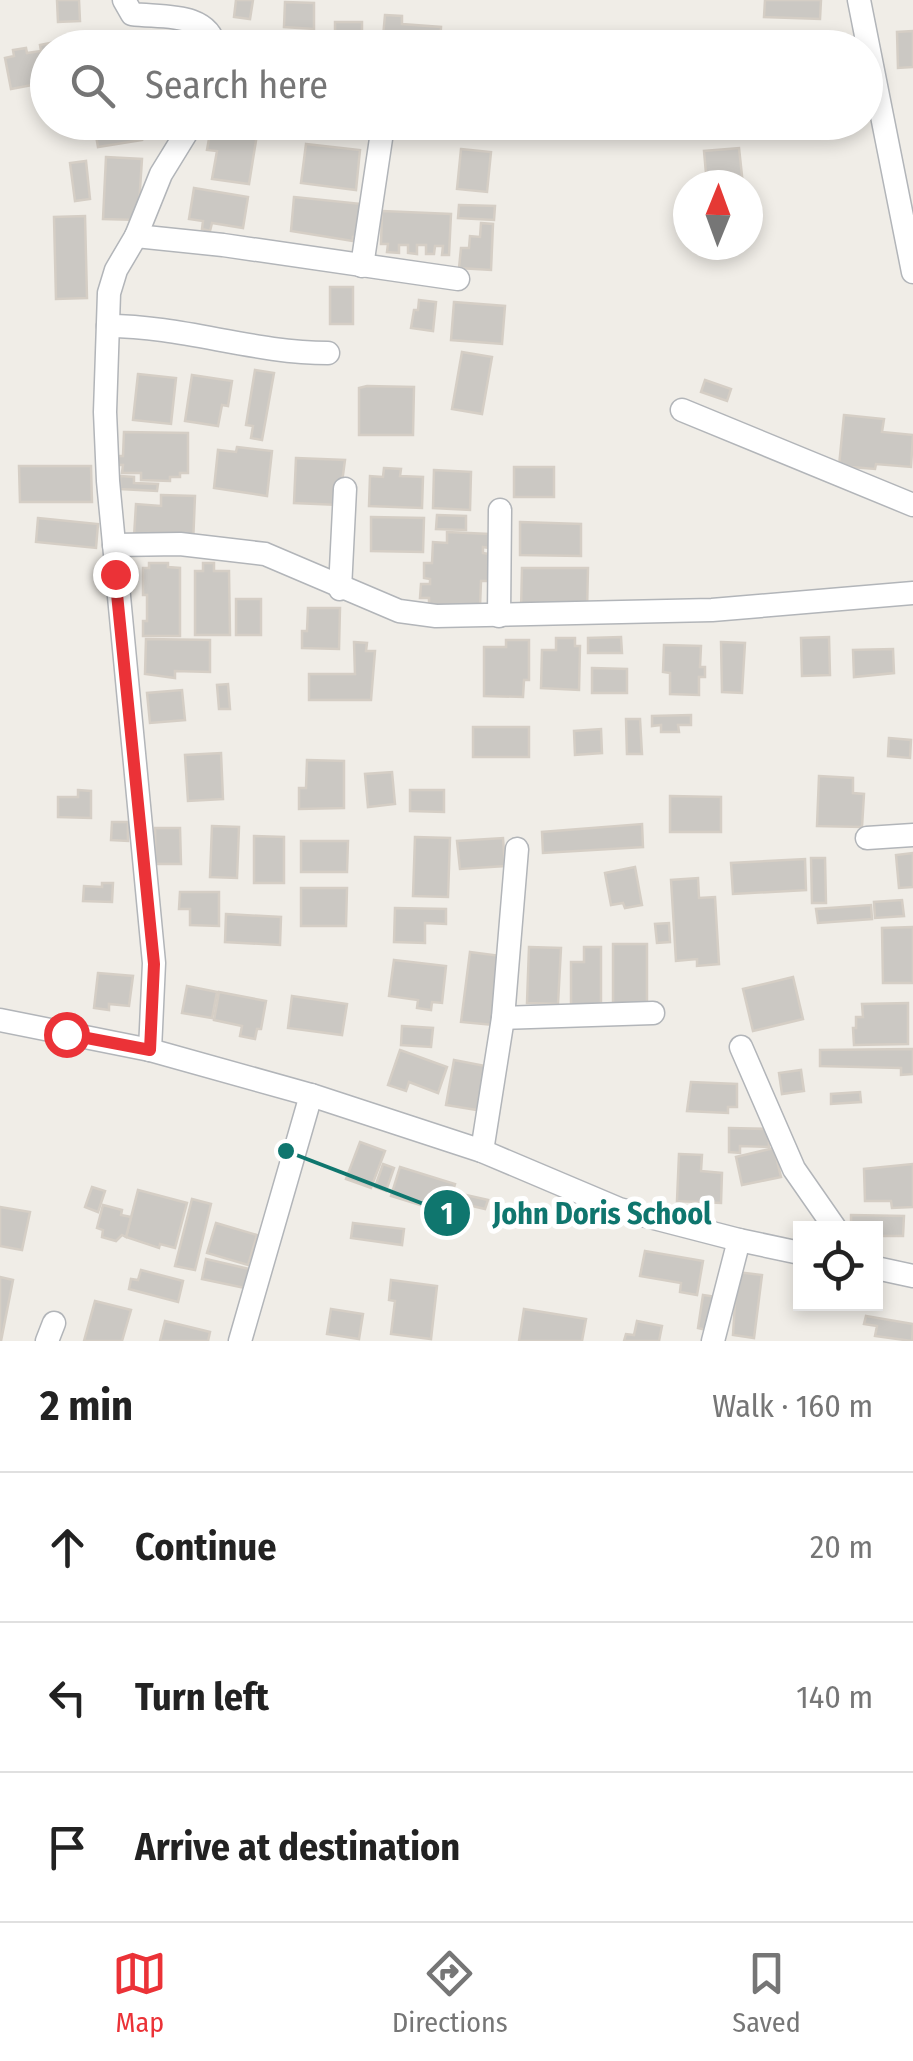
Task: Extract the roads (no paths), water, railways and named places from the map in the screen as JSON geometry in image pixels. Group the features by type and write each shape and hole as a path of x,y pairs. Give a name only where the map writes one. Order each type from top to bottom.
{"street":[{"path":"124,0 132,14 192,20 207,30"},
{"path":"859,0 863,30"},
{"path":"883,129 913,272"},
{"path":"150,1050 154,964 105,412 108,293 160,174 182,140"},
{"path":"362,266 381,140"},
{"path":"136,236 223,244 458,279"},
{"path":"108,326 141,326 294,353 328,353"},
{"path":"682,410 913,505"},
{"path":"340,589 345,489"},
{"path":"498,616 500,510"},
{"path":"114,545 180,544 266,554 398,611 436,616 712,610 913,593"},
{"path":"867,838 913,835"},
{"path":"482,1151 503,1018 517,849"},
{"path":"503,1018 654,1013"},
{"path":"0,1020 150,1050 311,1096 482,1151 619,1209 793,1251"},
{"path":"741,1047 794,1169 830,1221"},
{"path":"240,1341 311,1096"},
{"path":"713,1341 739,1240"},
{"path":"883,1270 913,1276"}],"place":[{"name":"John Doris School","path":"286,1151"}]}
